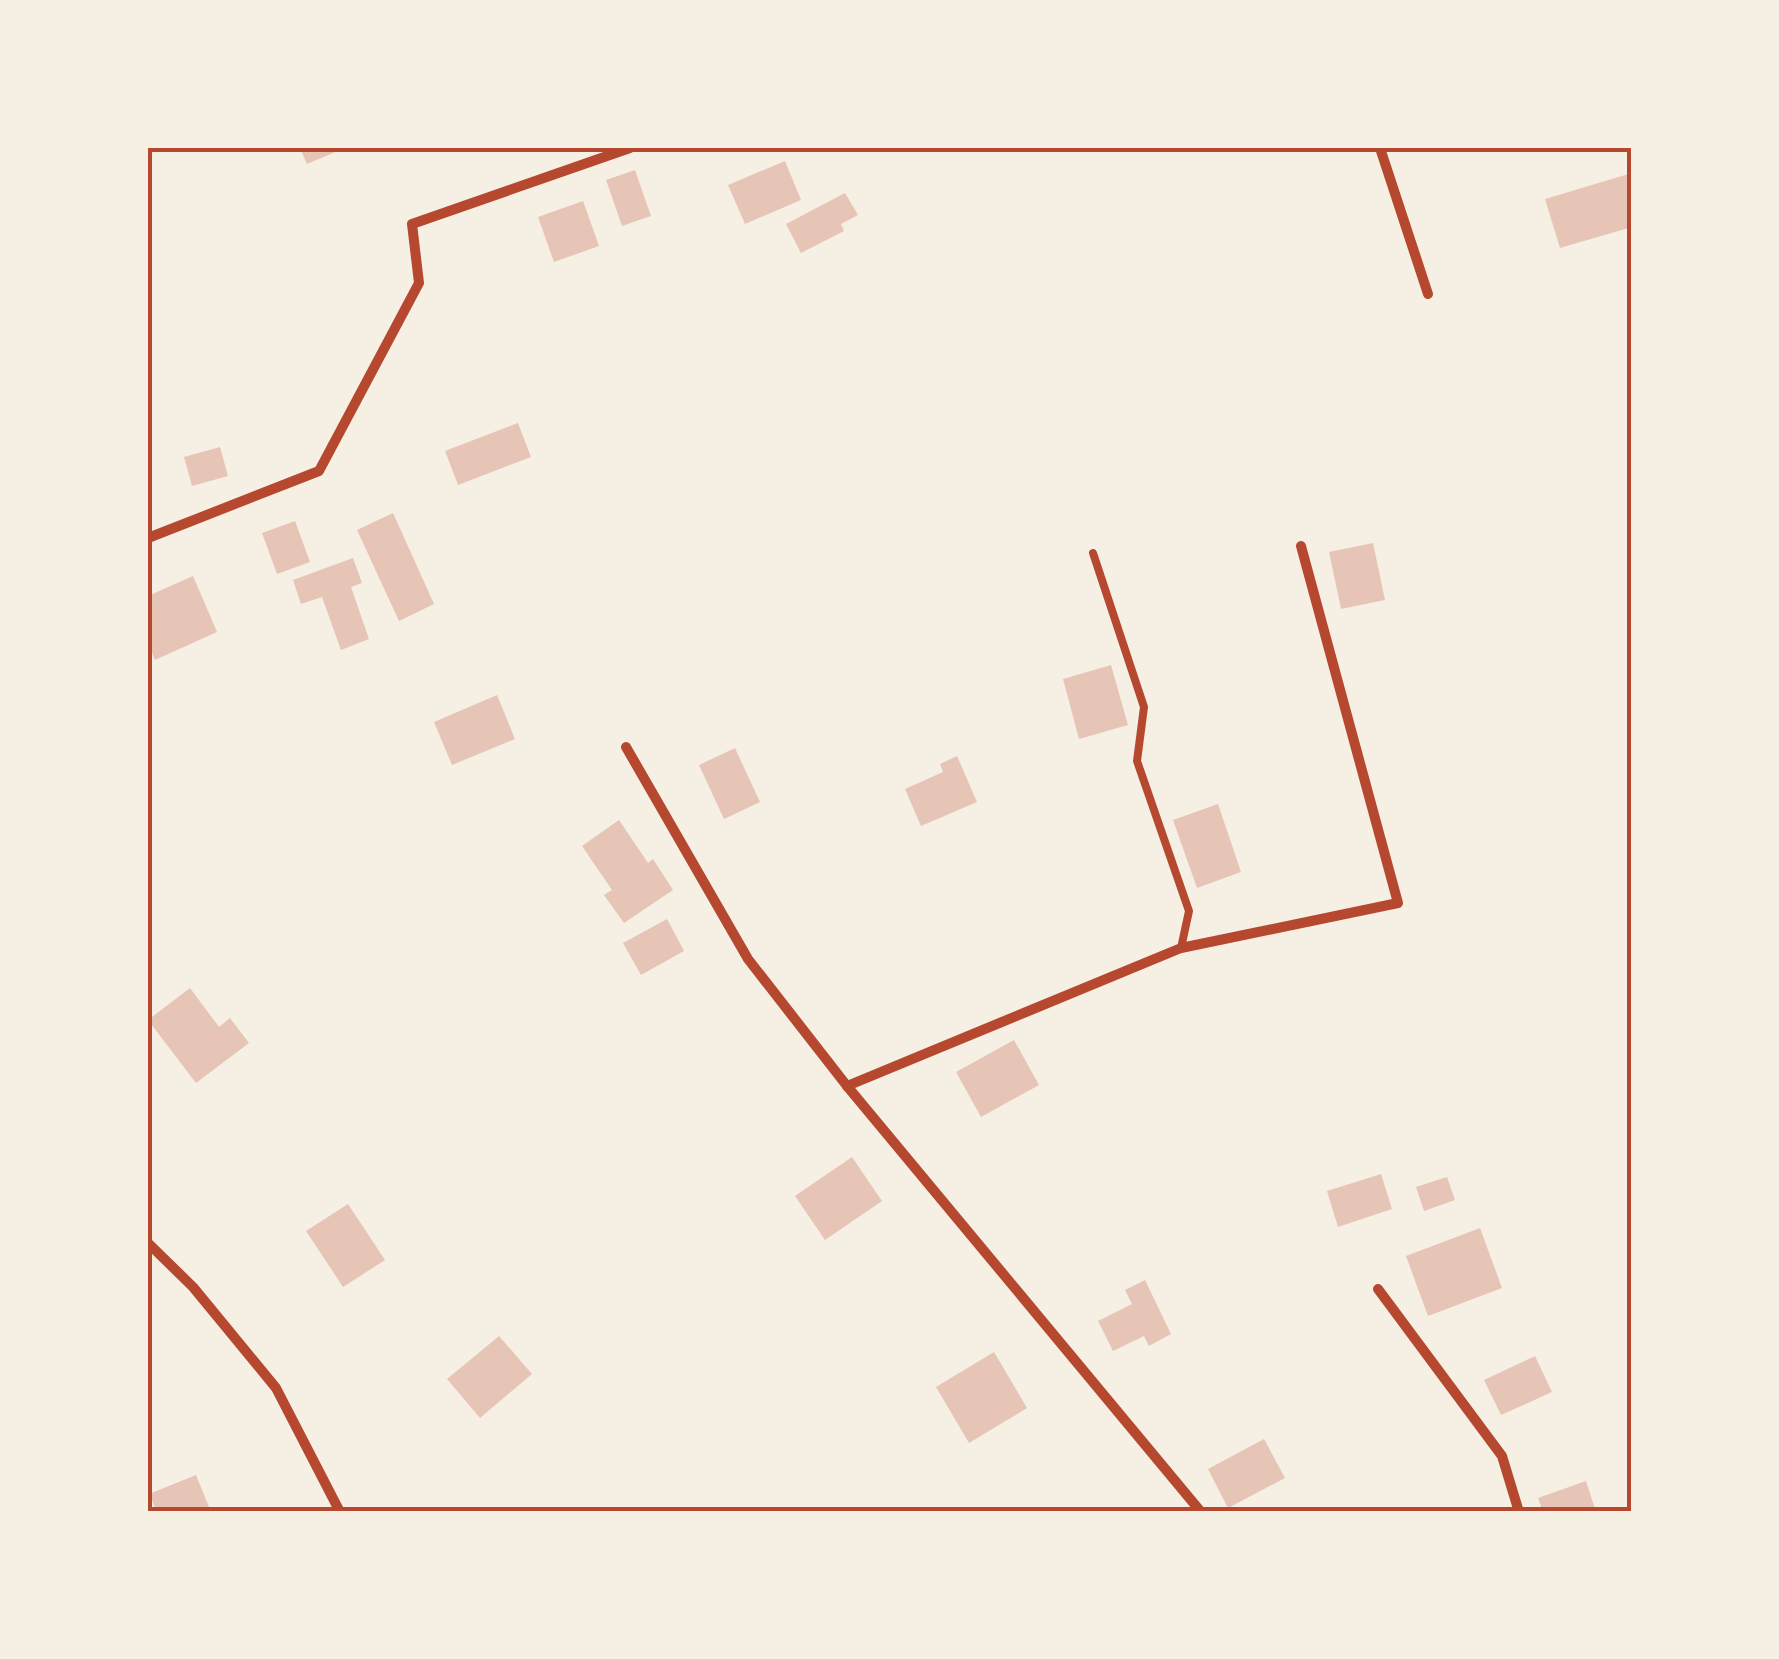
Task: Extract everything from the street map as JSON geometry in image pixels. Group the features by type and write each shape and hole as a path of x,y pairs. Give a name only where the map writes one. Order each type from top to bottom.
{"street":[{"path":"148,538 319,471 419,283 412,224 630,148"},
{"path":"1380,148 1428,294"},
{"path":"847,1086 1182,948 1398,903 1301,546"},
{"path":"626,747 748,959 847,1086 1201,1512"},
{"path":"148,1243 193,1287 276,1388 340,1512"},
{"path":"1378,1290 1502,1456 1519,1512"}],"lane":[{"path":"1093,553 1144,708 1136,761 1189,912 1182,948"}],"building":[{"path":"300,148 345,148 307,164"},
{"path":"785,161 801,200 745,224 728,185"},
{"path":"635,170 651,216 622,226 606,180"},
{"path":"1632,173 1632,227 1560,248 1545,199"},
{"path":"845,193 858,215 841,224 844,231 801,253 786,224"},
{"path":"583,201 599,246 554,262 538,217"},
{"path":"518,423 531,457 458,485 445,451"},
{"path":"220,447 228,476 192,486 184,457"},
{"path":"393,513 434,604 399,621 357,530"},
{"path":"295,521 310,562 277,574 262,533"},
{"path":"1373,543 1385,600 1341,609 1329,552"},
{"path":"353,558 362,583 351,587 369,639 341,650 322,597 301,604 293,580"},
{"path":"193,576 217,632 155,660 148,643 148,596"},
{"path":"1111,665 1128,725 1079,739 1063,679"},
{"path":"497,695 515,739 452,765 434,722"},
{"path":"735,748 760,802 724,819 699,765"},
{"path":"957,756 977,802 921,826 905,789 943,772 940,764"},
{"path":"1218,804 1241,872 1197,888 1173,820"},
{"path":"619,820 648,863 653,859 673,890 624,923 604,895 612,890 582,846"},
{"path":"667,919 684,951 641,975 623,943"},
{"path":"190,988 219,1027 230,1018 249,1043 196,1083 148,1020"},
{"path":"1014,1040 1039,1085 981,1117 956,1072"},
{"path":"852,1157 882,1201 825,1240 795,1196"},
{"path":"1381,1174 1392,1209 1338,1227 1327,1191"},
{"path":"1447,1177 1455,1200 1424,1211 1416,1187"},
{"path":"348,1204 385,1260 343,1287 306,1231"},
{"path":"1480,1228 1502,1288 1428,1316 1406,1256"},
{"path":"1145,1280 1171,1334 1149,1346 1144,1336 1113,1351 1098,1321 1132,1304 1125,1290"},
{"path":"499,1336 532,1374 480,1418 447,1379"},
{"path":"994,1352 1027,1408 969,1443 936,1387"},
{"path":"1535,1356 1552,1392 1501,1415 1484,1380"},
{"path":"1264,1439 1285,1478 1228,1508 1208,1469"},
{"path":"196,1475 211,1512 157,1512 149,1494"},
{"path":"1586,1481 1596,1512 1543,1512 1538,1498"}]}
